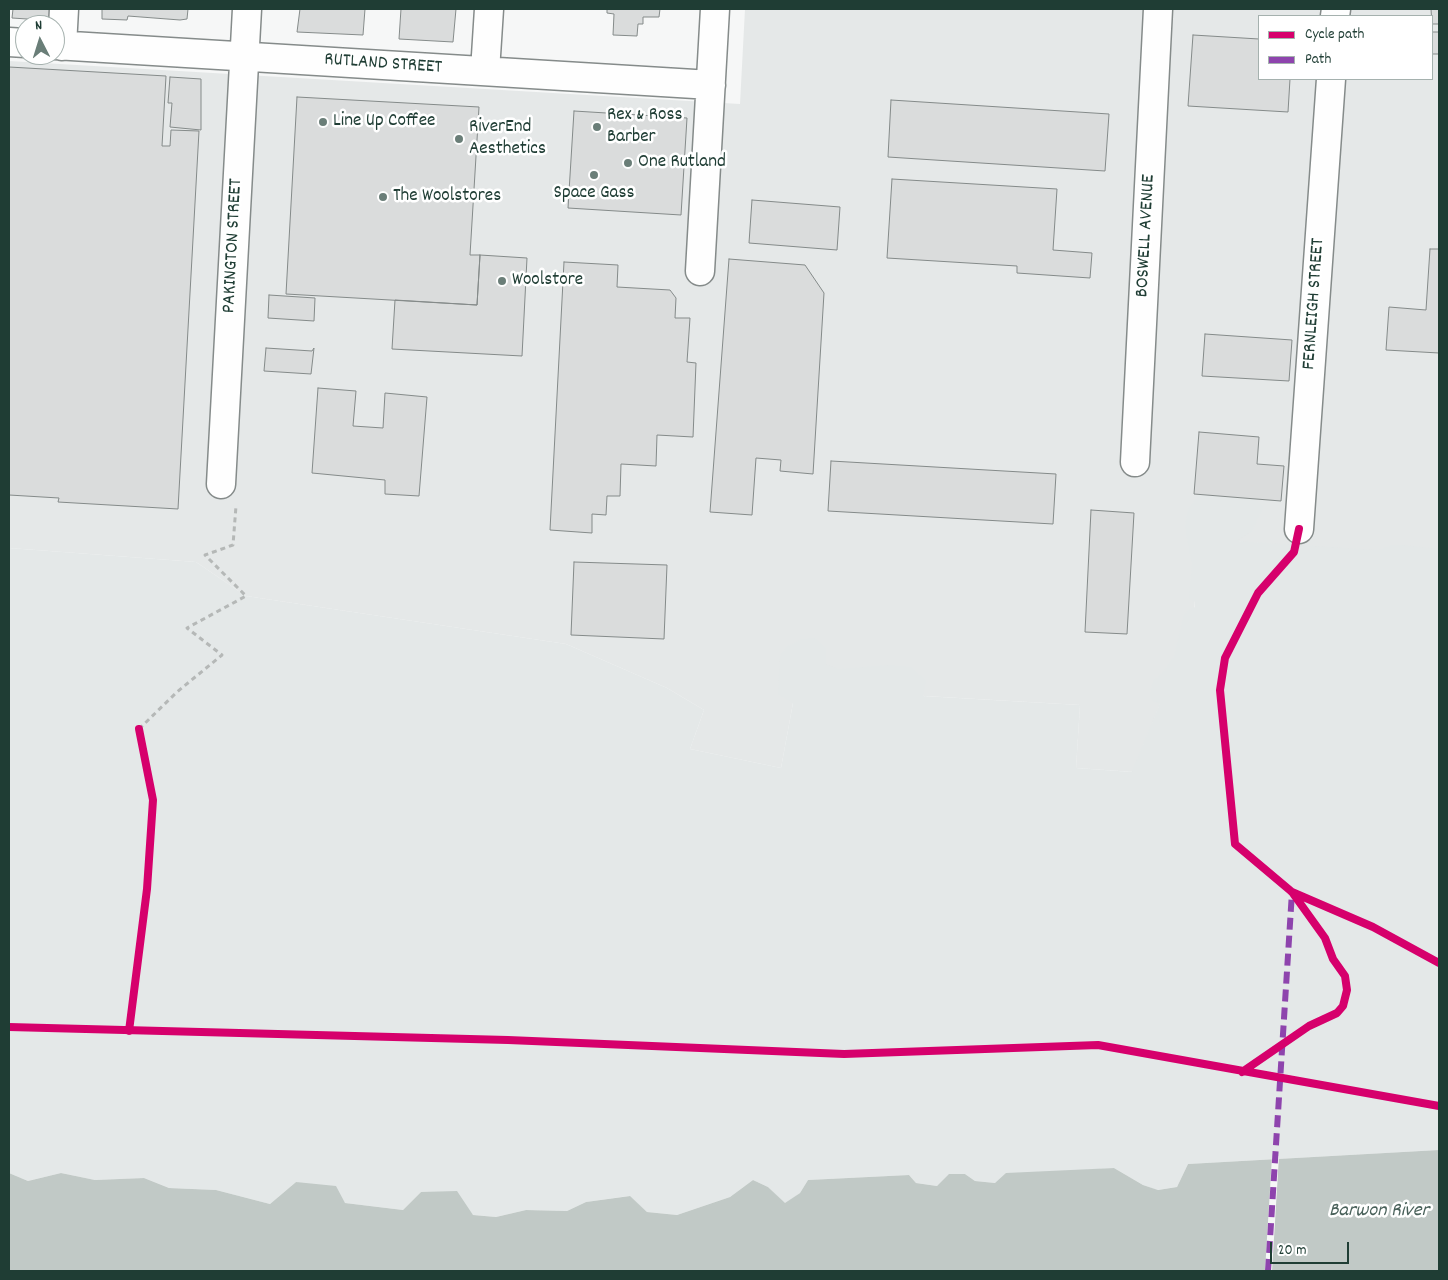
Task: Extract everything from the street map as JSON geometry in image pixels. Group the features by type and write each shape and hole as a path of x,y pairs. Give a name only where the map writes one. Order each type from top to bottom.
{"street":[{"name":"PAKINGTON STREET","path":"221,484 247,9"},
{"path":"485,71 489,9"},
{"path":"700,271 715,9"},
{"name":"BOSWELL AVENUE","path":"1135,462 1158,9"},
{"name":"RUTLAND STREET","path":"65,45 711,85"},
{"name":"FERNLEIGH STREET","path":"1299,529 1331,80"}],"path":[{"path":"139,729 177,692 222,655 187,628 246,596 205,555 233,545 236,492 221,484"}],"shaded area":[{"path":"745,9 1439,9 1439,555 1198,539 1194,619 1133,772 1076,768 1080,705 872,693 793,703 781,768 690,749 704,710 667,688 566,644 246,596 196,562 9,548 9,61 15,61 15,65 65,64 740,104"},
{"path":"1199,495 1255,499 1263,507 1252,531 1237,541 1378,550 1389,546 1403,545 1439,549 1439,1150 1188,1164 1177,1187 1157,1190 1143,1185 1114,1168 1070,1171 995,1183 975,1181 965,1174 937,1186 916,1183 909,1175 808,1180 800,1193 785,1204 768,1187 753,1180 730,1197 677,1215 647,1212 629,1196 586,1202 567,1211 526,1210 496,1217 473,1215 421,1192 403,1210 345,1203 296,1182 270,1204 216,1190 169,1188 144,1178 95,1180 61,1173 28,1181 9,1173 9,548 196,562 246,596 566,644 667,688 704,710 690,749 781,768 793,703 778,694 780,656 788,646 802,639 815,638 826,649 826,664 838,669 888,665 910,667 926,681 923,696 1080,705 1076,768 1132,772 1160,703 1153,701 1150,694 1153,681 1162,674 1174,657 1183,618 1188,610 1195,607 1195,602 1189,598 1192,564 1185,527 1188,510"}],"water":[{"name":"Barwon River","path":"1439,1150 1439,1271 9,1271 9,1173 28,1181 61,1173 95,1180 144,1178 169,1188 216,1190 270,1204 296,1182 336,1186 345,1203 403,1210 421,1192 457,1191 473,1215 496,1217 526,1210 567,1211 586,1202 630,1196 647,1212 677,1215 730,1197 753,1180 768,1187 785,1203 800,1193 808,1180 909,1175 916,1183 937,1186 949,1174 965,1174 975,1181 995,1183 1006,1173 1114,1168 1143,1185 1158,1190 1177,1187 1188,1164"}],"pier":[{"path":"1279,1156 1272,1271 1265,1271 1272,1157"}],"building":[{"path":"13,9 58,9 58,15 15,15 15,18 12,18"},
{"path":"102,9 188,9 187,19 128,16 127,20 102,19"},
{"path":"300,9 365,9 363,35 297,32"},
{"path":"401,9 456,9 453,42 399,39"},
{"path":"607,9 660,9 659,17 643,17 643,24 638,24 637,36 613,35 614,14 607,13"},
{"path":"1431,9 1439,9 1439,24 1433,24 1433,15 1431,15"},
{"path":"1433,32 1439,32 1439,54 1433,54"},
{"path":"1193,35 1258,39 1258,80 1290,80 1288,112 1188,106"},
{"path":"9,67 166,76 162,146 170,146 171,130 199,131 178,509 58,502 59,498 9,495"},
{"path":"170,77 201,79 201,130 170,127 172,103 168,103"},
{"name":"The Woolstores","path":"297,97 479,107 470,255 480,255 477,305 286,294"},
{"path":"891,100 1109,114 1105,171 888,157"},
{"name":"One Rutland","path":"574,111 687,118 681,215 568,208"},
{"path":"892,179 1057,189 1053,250 1092,253 1090,278 1017,273 1017,266 887,258"},
{"path":"752,200 840,207 837,250 749,243"},
{"path":"1430,249 1439,249 1439,353 1386,350 1389,307 1426,310"},
{"path":"480,255 527,258 522,356 392,349 395,300 477,305"},
{"path":"729,259 805,265 824,293 813,474 780,471 781,460 756,458 752,515 710,512"},
{"path":"564,262 618,265 617,287 670,290 676,298 675,318 690,318 687,362 696,363 693,437 657,435 656,466 621,464 620,496 607,496 606,515 592,514 592,533 550,530"},
{"path":"269,295 315,298 314,321 268,318"},
{"path":"1205,334 1292,340 1289,381 1202,376"},
{"path":"266,348 312,351 314,348 311,374 264,371"},
{"path":"318,388 356,391 353,426 383,428 385,393 427,397 419,496 385,494 385,480 312,473"},
{"path":"1199,432 1259,437 1257,464 1284,466 1281,501 1194,494"},
{"path":"831,461 1056,474 1053,524 828,511"},
{"path":"1091,510 1134,513 1127,634 1085,632"},
{"path":"574,562 667,565 664,639 571,635"}],"marked path":[{"path":"1268,1271 1292,892"}],"cycle path":[{"path":"1242,1072 1309,1026 1337,1013 1343,1006 1347,990 1345,976 1333,959 1325,938 1292,892 1235,844 1220,690 1225,658 1258,593 1294,552 1299,529"},
{"path":"129,1031 147,889 153,800 139,729"},
{"path":"1292,892 1373,927 1439,963"},
{"path":"9,1027 508,1040 844,1054 1098,1045 1439,1106"}],"place":[{"name":"Line Up Coffee","path":"323,122"},
{"name":"Rex & Ross Barber","path":"597,127"},
{"name":"RiverEnd Aesthetics","path":"459,139"},
{"name":"One Rutland","path":"628,163"},
{"name":"Space Gass","path":"594,175"},
{"name":"The Woolstores","path":"383,197"},
{"name":"Woolstore","path":"502,281"}]}
